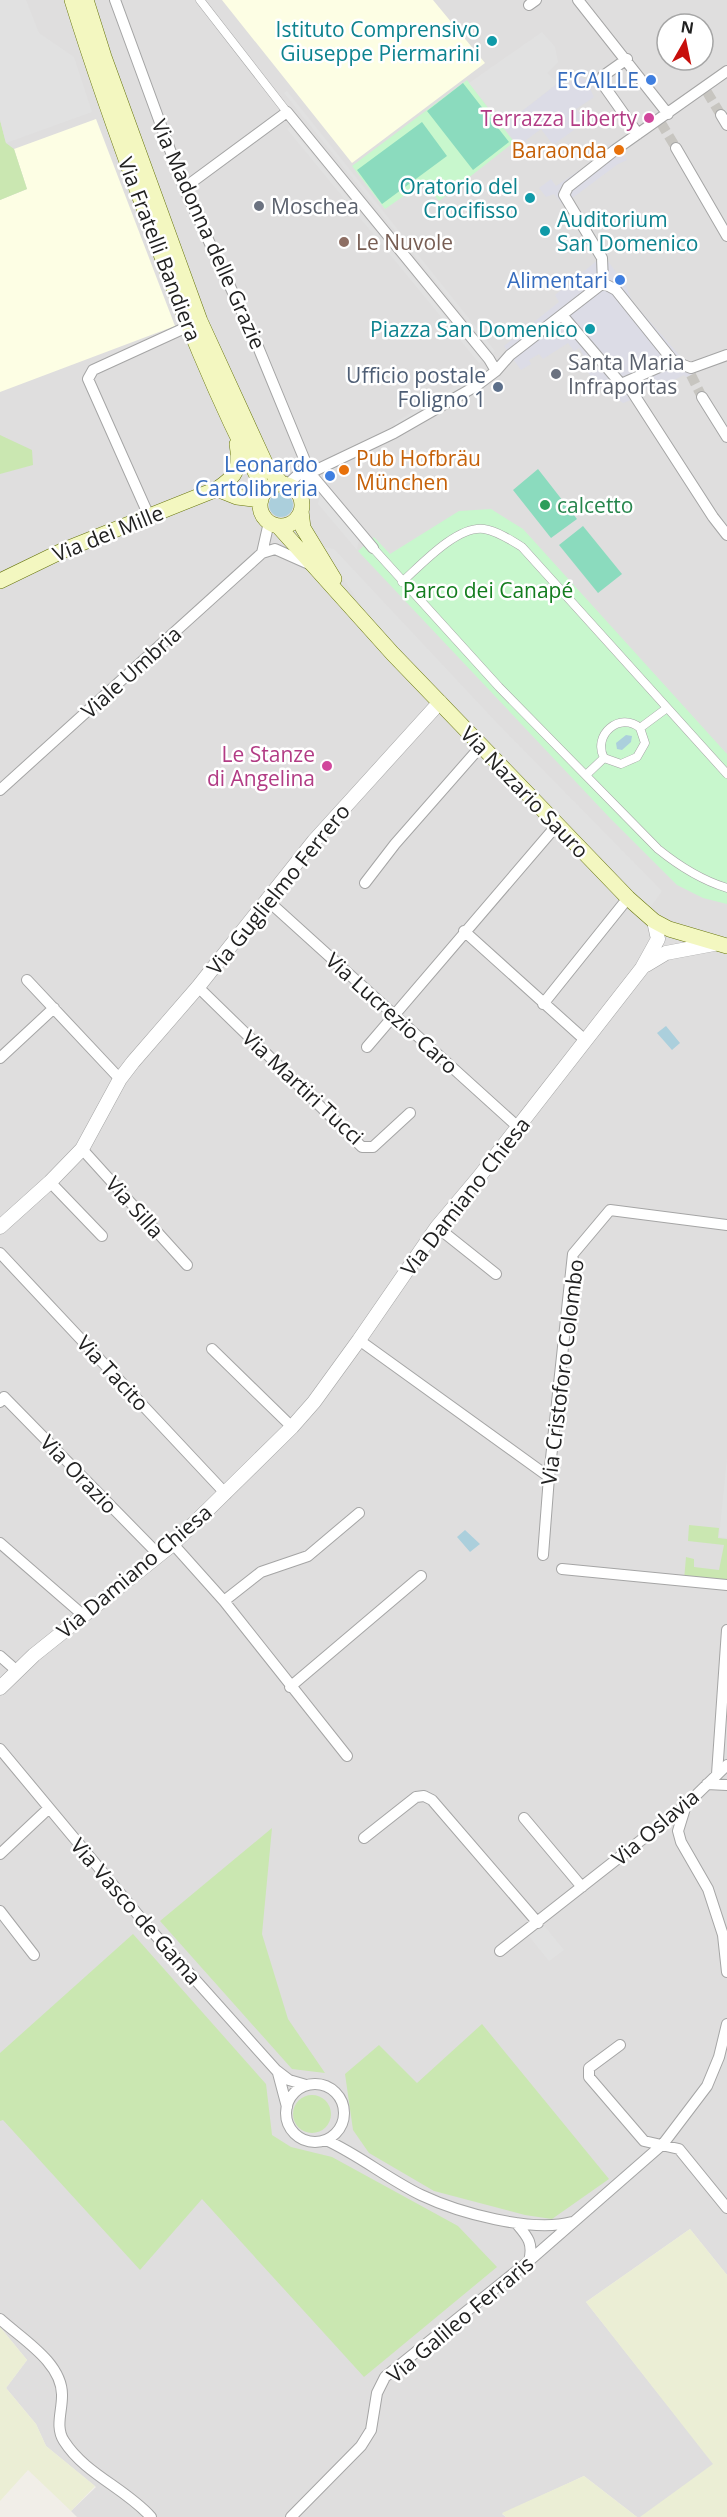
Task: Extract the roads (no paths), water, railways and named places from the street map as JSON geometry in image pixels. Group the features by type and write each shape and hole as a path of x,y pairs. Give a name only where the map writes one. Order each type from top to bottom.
{"main road":[{"name":"Via Fratelli Bandiera","path":"72,0 104,99 187,327 263,495"},
{"name":"Via Fratelli Bandiera","path":"86,0 108,68 200,321 267,467 284,485"},
{"name":"Via dei Mille","path":"0,581 64,550 217,489 230,481 237,471 239,458 235,436"},
{"path":"284,485 298,493 301,505 290,524 274,524 261,512 263,495 270,487 284,485"},
{"path":"217,489 237,497 263,495"},
{"name":"Via Nazario Sauro","path":"301,505 303,528 347,602"},
{"name":"Via Nazario Sauro","path":"274,524 440,702 628,898 654,921 669,929 720,945"}],"street":[{"name":"Via Madonna delle Grazie","path":"115,0 184,188 256,342 308,470 373,548"},
{"path":"200,0 287,112 489,359 496,371"},
{"path":"578,0 627,59 663,119"},
{"path":"627,59 603,76 602,83 639,134"},
{"path":"603,283 602,258 564,195 568,187 639,134 705,90 727,71"},
{"path":"184,188 287,112"},
{"path":"676,148 727,236"},
{"path":"284,485 308,470 394,434 476,386 496,371 510,356 603,283"},
{"path":"603,283 616,290 673,361 687,371 726,359"},
{"path":"562,315 621,384 631,390 727,535"},
{"path":"149,516 88,380 93,370 187,327"},
{"path":"621,384 673,361"},
{"path":"702,397 727,437"},
{"path":"301,505 308,470"},
{"path":"262,553 274,524"},
{"path":"402,582 451,538 482,528 509,538 522,548 727,774"},
{"path":"373,548 499,687 658,849 699,877 727,888"},
{"path":"262,553 275,549 314,567"},
{"name":"Viale Umbria","path":"0,790 262,553"},
{"name":"Via Guglielmo Ferrero","path":"0,1227 50,1182 82,1149 120,1079 198,987 314,841 440,702"},
{"path":"640,728 667,708"},
{"path":"625,721 640,728 645,743 637,757 621,764 604,758 601,753 601,742 605,731 615,723 625,721"},
{"path":"365,883 395,844 482,746"},
{"path":"586,775 604,758"},
{"path":"367,1047 557,825"},
{"path":"543,1004 628,898"},
{"name":"Via Lucrezio Caro","path":"266,900 518,1127"},
{"name":"Via Damiano Chiesa","path":"0,1688 83,1615 173,1544 226,1494 314,1402 437,1227 642,968 658,939 654,921"},
{"path":"464,931 585,1040"},
{"name":"Via Damiano Chiesa","path":"642,968 666,953 720,945"},
{"path":"27,980 120,1079"},
{"name":"Via Martiri Tucci","path":"198,987 362,1148 373,1147 410,1113"},
{"path":"0,1058 54,1008"},
{"name":"Via Silla","path":"82,1149 187,1264"},
{"path":"50,1182 102,1236"},
{"name":"Via Cristoforo Colombo","path":"543,1555 573,1254 610,1210 727,1225"},
{"path":"437,1227 496,1274"},
{"name":"Via Tacito","path":"0,1253 226,1494"},
{"path":"359,1340 549,1477"},
{"path":"212,1349 292,1427"},
{"name":"Via Orazio","path":"0,1402 4,1397 159,1556"},
{"path":"224,1601 261,1572 308,1556 359,1513"},
{"path":"0,1543 83,1615"},
{"path":"173,1544 224,1601 346,1756"},
{"path":"562,1569 727,1585"},
{"path":"290,1687 421,1576"},
{"path":"717,1774 727,1630"},
{"path":"0,1656 17,1671"},
{"name":"Via Vasco de Gama","path":"0,1749 149,1928 276,2070 289,2080 306,2085 325,2086 340,2097 344,2115 342,2124 345,2140 360,2159"},
{"name":"Via Oslavia","path":"500,1951 686,1805 727,1765"},
{"path":"707,1784 727,1785"},
{"path":"364,1838 416,1797 424,1796 432,1800 538,1923"},
{"path":"686,1805 678,1831 681,1842 708,1889 723,1935 727,1972"},
{"path":"0,1854 48,1809"},
{"path":"524,1818 582,1887"},
{"path":"0,1911 34,1955"},
{"name":"Via Galileo Ferraris","path":"291,2517 361,2446 371,2430 377,2393 385,2377 547,2246 663,2144 707,2086 719,2057 727,2024"},
{"path":"620,2044 589,2068 589,2078 644,2141 679,2149 727,2208"},
{"name":"Via Vasco de Gama","path":"276,2070 282,2085 289,2124 300,2138 309,2141 326,2140 345,2148 421,2195 463,2211 539,2227 576,2221"},
{"path":"287,2107 294,2094 306,2085"},
{"path":"326,2140 333,2136 342,2124"},
{"path":"516,2223 530,2241 532,2251 529,2261"},
{"path":"539,2227 547,2246"},
{"path":"530,2241 547,2246"},
{"path":"0,2319 50,2364 62,2384 60,2434 78,2460 137,2502 151,2517"}],"water":[{"path":"281,493 290,496 293,505 290,514 281,517 272,514 269,505 272,496"},
{"path":"626,735 632,736 631,742 622,750 617,749 616,743"},
{"path":"666,1026 680,1043 672,1050 657,1033"},
{"path":"465,1530 480,1544 470,1552 457,1537"}],"tunnel":[{"path":"707,92 721,115"},
{"path":"661,123 676,148"},
{"path":"691,375 702,397"}],"place":[{"name":"Istituto Comprensivo Giuseppe Piermarini","path":"492,41"},
{"name":"E'CAILLE","path":"651,80"},
{"name":"Terrazza Liberty","path":"649,118"},
{"name":"Baraonda","path":"619,150"},
{"name":"Oratorio del Crocifisso","path":"530,198"},
{"name":"Moschea","path":"259,206"},
{"name":"Auditorium San Domenico","path":"545,231"},
{"name":"Le Nuvole","path":"344,242"},
{"name":"Alimentari","path":"620,280"},
{"name":"Piazza San Domenico","path":"590,329"},
{"name":"Santa Maria Infraportas","path":"556,374"},
{"name":"Ufficio postale Foligno 1","path":"498,387"},
{"name":"Pub Hofbräu München","path":"344,470"},
{"name":"Leonardo Cartolibreria","path":"330,476"},
{"name":"calcetto","path":"545,505"},
{"name":"Le Stanze di Angelina","path":"327,766"}],"park label":[{"name":"Parco dei Canapé","path":"488,590"}]}
